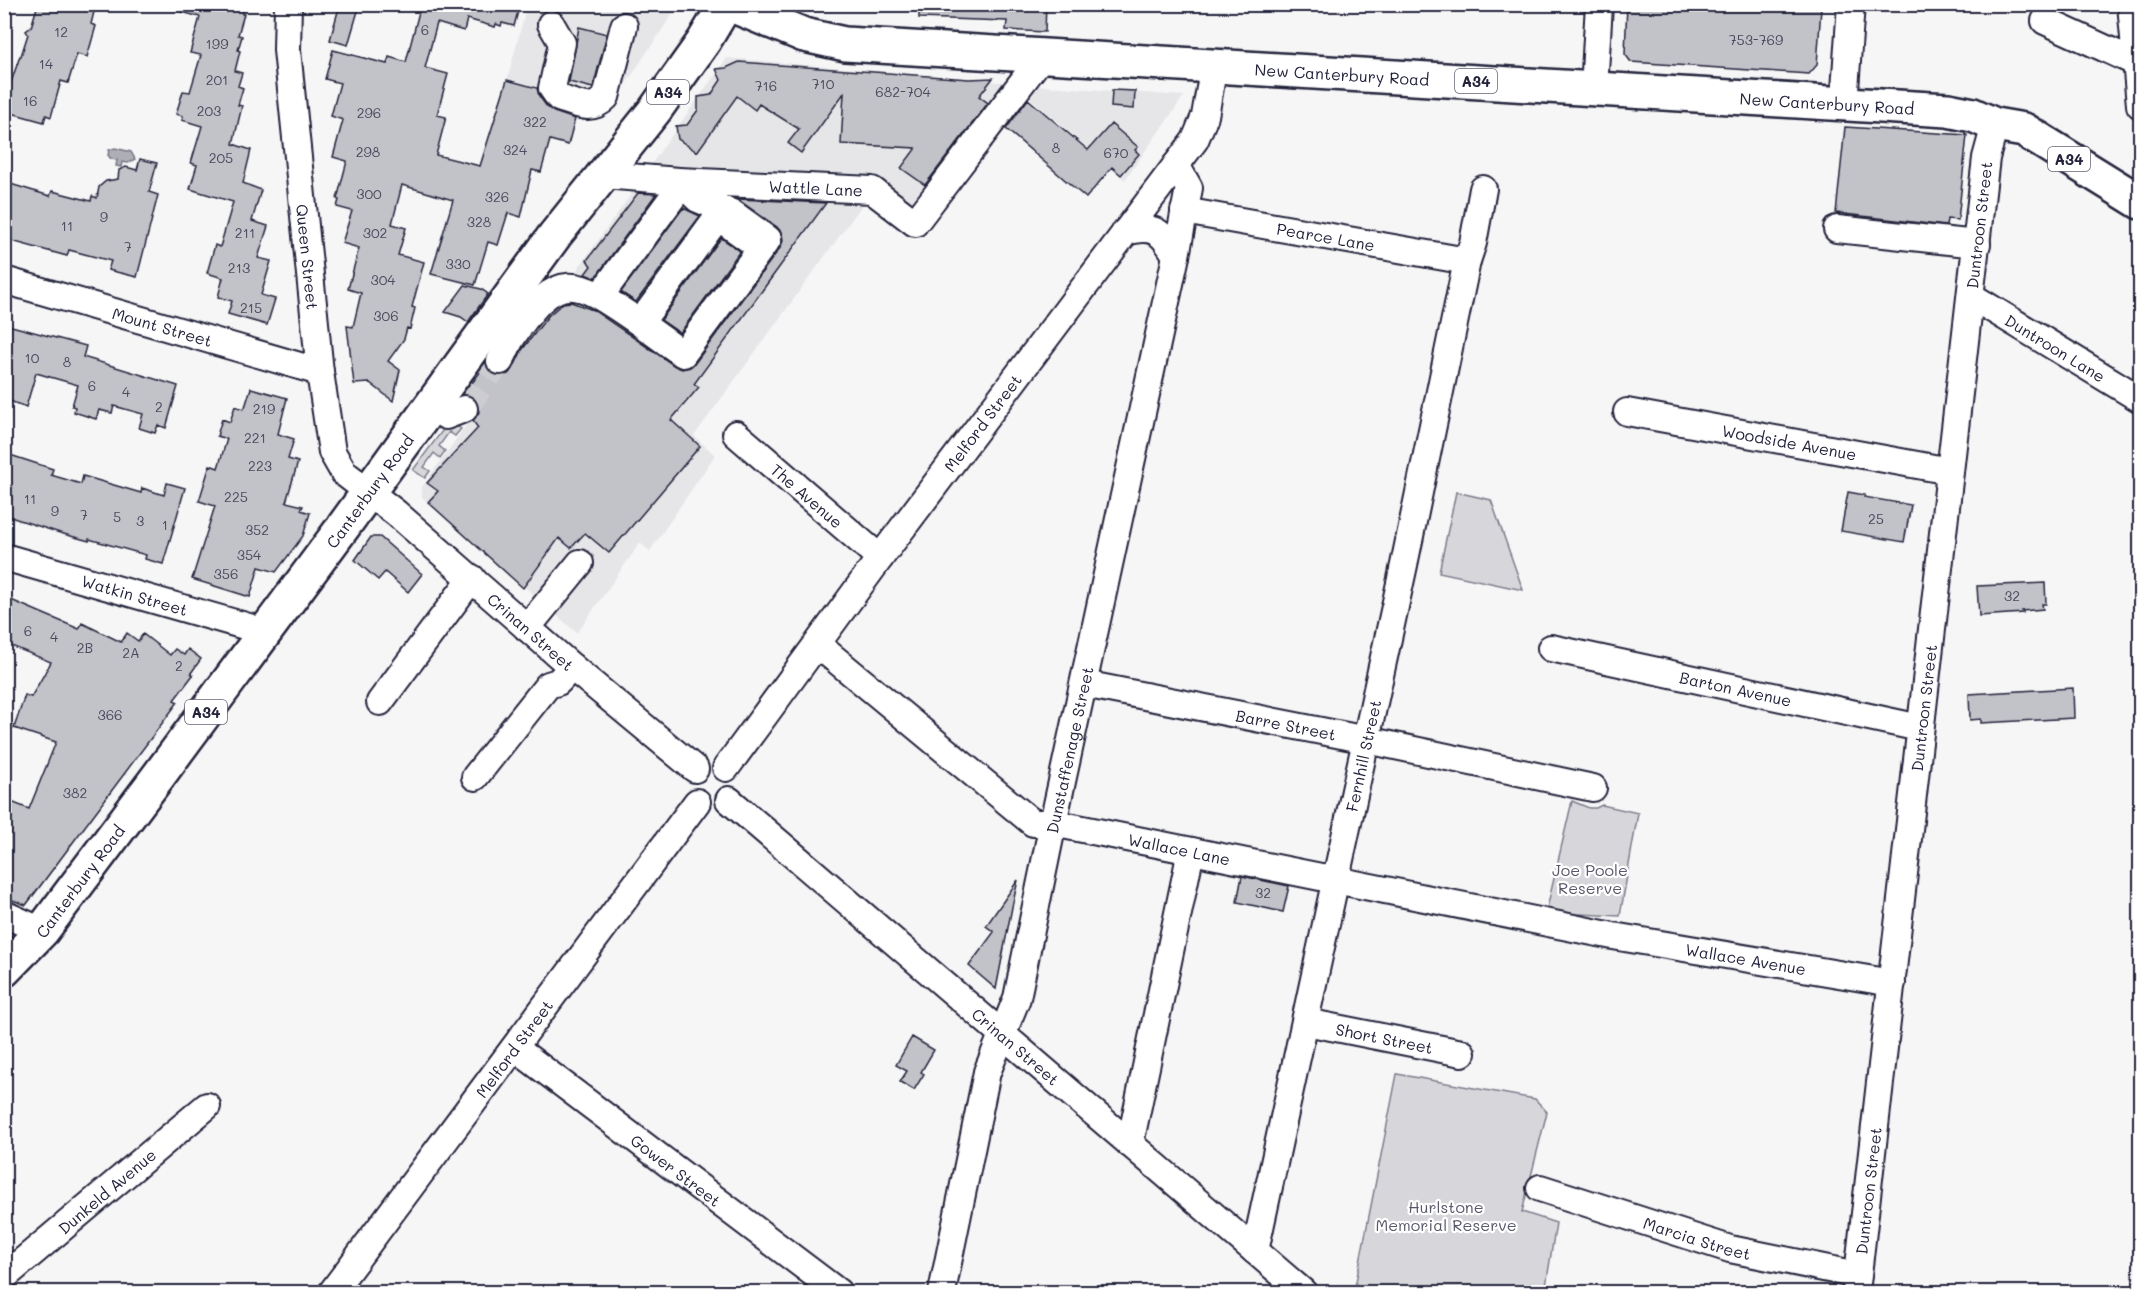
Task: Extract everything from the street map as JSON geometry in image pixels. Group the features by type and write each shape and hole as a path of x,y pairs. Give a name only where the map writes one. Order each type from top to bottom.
{"highway":[{"name":"New Canterbury Road","path":"727,4 804,35 835,42 1948,110 1973,115 1995,125 2024,130 2140,202"},
{"name":"Canterbury Road","path":"4,970 42,931 266,632 555,235 655,110 727,4"},
{"name":"New Canterbury Road","path":"1995,125 2014,146 2140,224"}],"street":[{"name":"Queen Street","path":"288,4 286,50 320,372 332,452 344,473 368,491"},
{"path":"1594,89 1599,4"},
{"path":"1844,104 1851,4"},
{"path":"2132,4 2140,105"},
{"path":"2045,21 2137,63"},
{"path":"551,24 562,43 552,88 559,98 589,107 599,105 606,97 624,26"},
{"name":"Wattle Lane","path":"603,175 872,190 915,223 1043,55"},
{"name":"Melford Street","path":"726,768 1201,129 1211,90 1214,65"},
{"name":"Duntroon Street","path":"1857,1284 1986,158 1995,125"},
{"name":"Dunstaffenage Street","path":"942,1293 987,1072 1017,998 1176,256 1189,188 1170,173"},
{"path":"600,296 672,198 679,181 718,217 761,248"},
{"name":"Fernhill Street","path":"1255,1251 1367,740 1483,189"},
{"path":"500,361 516,330 534,306 547,294 560,287 570,286 580,287 600,296 676,365 768,239 732,213 698,199"},
{"name":"Pearce Lane","path":"1185,207 1467,261"},
{"path":"641,332 718,217"},
{"path":"1125,232 1141,228 1156,231 1166,237 1176,256"},
{"path":"1837,229 1977,244"},
{"name":"Mount Street","path":"4,280 320,372"},
{"name":"Duntroon Lane","path":"1971,296 2140,399"},
{"path":"430,405 446,416 464,409"},
{"name":"Woodside Avenue","path":"1627,412 1950,471"},
{"name":"The Avenue","path":"736,434 880,558"},
{"name":"Crinan Street","path":"368,491 472,578 527,628 565,674 695,769"},
{"name":"Watkin Street","path":"4,557 266,632"},
{"path":"527,628 580,563"},
{"path":"380,702 472,578"},
{"name":"Wallace Lane","path":"818,645 1033,824 1053,823 1599,933"},
{"name":"Barton Avenue","path":"1551,648 1920,728"},
{"path":"475,777 548,685 565,674"},
{"name":"Barre Street","path":"1084,684 1593,788"},
{"path":"706,763 726,768 734,788 729,800 717,808 703,806 697,802 692,796 689,781 695,769 706,763"},
{"name":"Crinan Street","path":"729,800 1303,1293"},
{"name":"Melford Street","path":"332,1293 697,802"},
{"path":"1130,1144 1191,851"},
{"path":"4,914 42,931"},
{"name":"Wallace Avenue","path":"1599,933 1892,983"},
{"name":"Short Street","path":"1306,1022 1462,1053"},
{"name":"Gower Street","path":"515,1048 838,1293"},
{"name":"Dunkeld Avenue","path":"4,1277 207,1106"},
{"name":"Marcia Street","path":"1540,1188 1730,1249 1857,1284"}],"shaded area":[{"path":"527,5 648,5 674,12 605,115 505,88"},
{"path":"727,58 1012,83 919,203 647,170"},
{"path":"1032,85 1184,96 1125,180 1024,93"},
{"path":"115,148 131,152 135,159 128,163 122,162 121,167 116,166 117,160 111,159 108,155 109,150"},
{"path":"634,190 868,197 694,436 715,455 650,551 640,543 577,633 422,497 422,487"}],"green space":[{"path":"455,425 461,429 455,436 449,432 439,446 445,451 440,458 434,453 424,467 430,471 425,478 413,470 442,431"},
{"path":"1456,492 1491,500 1523,590 1439,572"},
{"name":"Joe Poole Reserve","path":"1572,801 1589,808 1602,805 1638,813 1620,916 1580,914 1545,917"},
{"name":"Hurlstone Memorial Reserve","path":"1397,1074 1535,1099 1547,1112 1522,1212 1556,1223 1545,1292 1354,1292"}],"building":[{"path":"38,4 96,4 91,24 96,26 87,57 77,54 68,83 61,81 51,117 46,115 44,122 4,111 6,97 28,34 26,31 31,27"},
{"path":"172,4 244,4 242,14 244,14 238,35 242,36 238,50 240,51 235,71 242,73 238,86 243,88 238,105 242,106 233,144 251,150 243,183 261,190 252,221 268,226 258,258 271,261 261,295 275,299 267,325 228,314 232,301 218,297 223,278 207,273 215,245 220,247 233,202 190,189 197,165 191,163 202,126 182,120 183,116 176,114 183,91 190,92 201,55 190,53 200,17 171,9"},
{"path":"340,4 360,4 348,45 330,40"},
{"path":"421,4 520,4 514,26 502,23 501,26 496,24 495,27 467,19 464,31 437,23 425,68 448,74 437,115 446,117 436,155 480,166 507,80 537,88 539,96 547,107 554,112 575,119 568,145 550,140 541,172 532,170 521,217 508,213 498,245 488,242 475,285 431,274 453,200 402,185 392,224 406,228 398,255 424,262 412,307 415,308 410,329 407,328 404,339 388,361 400,370 393,401 370,383 354,384 347,326 353,327 361,293 348,289 359,248 342,243 352,211 337,207 347,161 333,157 343,120 331,116 340,83 325,79 333,50 387,64 389,57 406,62"},
{"path":"919,4 1046,4 1045,32 1006,30 1007,21 919,18"},
{"path":"1627,4 1792,4 1821,8 1817,65 1809,74 1631,62 1625,54"},
{"path":"579,27 607,34 593,88 569,82"},
{"path":"739,62 969,79 993,78 979,96 988,103 925,185 901,168 916,148 841,144 844,93 801,153 788,143 799,129 759,104 755,110 737,96 697,152 678,139 676,126 687,125 698,110 698,97 711,95 721,80 716,69 726,68"},
{"path":"1112,90 1135,91 1134,109 1111,107"},
{"path":"1028,99 1088,150 1111,124 1138,147 1135,150 1139,154 1121,175 1112,167 1086,198 1006,129"},
{"path":"1845,127 1967,135 1958,220 1947,219 1946,226 1836,213"},
{"path":"140,159 157,163 149,192 158,195 137,277 108,270 111,261 69,250 67,256 4,239 4,182 50,196 52,191 91,201 92,196 97,198 99,187 106,181 118,179 119,170 126,167 137,170"},
{"path":"638,193 656,194 595,278 585,274 591,266 587,260"},
{"path":"737,199 826,203 694,384 699,387 671,420 700,446 609,553 585,533 571,548 559,538 523,588 428,502 438,491 427,483 478,428 473,421 479,412 478,403 473,397 464,394 486,364 487,369 493,374 501,376 508,374 522,350 548,316 563,303 571,302 593,310 675,366 682,369 690,367 783,241 782,233 777,227"},
{"path":"683,208 700,216 636,302 621,292"},
{"path":"721,238 740,251 680,333 661,320"},
{"path":"465,285 481,289 488,294 468,322 445,312"},
{"path":"4,324 86,346 83,357 178,386 166,428 158,425 155,433 139,428 143,414 114,406 112,413 99,410 96,419 74,412 75,407 72,406 78,385 36,373 26,407 4,399"},
{"path":"251,388 287,398 278,434 294,439 288,459 298,462 286,502 303,506 301,510 310,513 303,536 276,572 259,567 250,597 192,579 215,506 199,501 210,465 218,468 227,439 217,436 222,419 230,422 235,406 243,409 245,407"},
{"path":"4,453 53,469 51,475 81,484 83,476 141,493 142,488 164,495 167,483 185,488 163,564 145,559 146,555 60,533 4,515"},
{"path":"1848,492 1911,505 1904,542 1841,531"},
{"path":"371,537 380,537 422,574 408,592 385,572 378,580 355,560"},
{"path":"2045,583 2046,604 2042,604 2043,609 2022,611 2023,613 1979,616 1977,586"},
{"path":"4,597 79,629 82,623 121,642 127,633 138,641 143,634 170,655 175,649 184,655 188,649 201,659 191,673 193,675 174,700 178,702 26,905 4,897 4,799 29,809 56,742 14,728 25,695 31,697 51,662 4,643"},
{"path":"2073,688 2074,718 1981,723 1981,719 1970,720 1969,694"},
{"path":"1242,876 1289,886 1283,912 1237,902"},
{"path":"1018,880 996,989 969,966 994,932 986,926"},
{"path":"912,1037 934,1050 914,1090 900,1082 907,1071 896,1065"}],"tunnel":[{"path":"464,409 500,361"}]}
